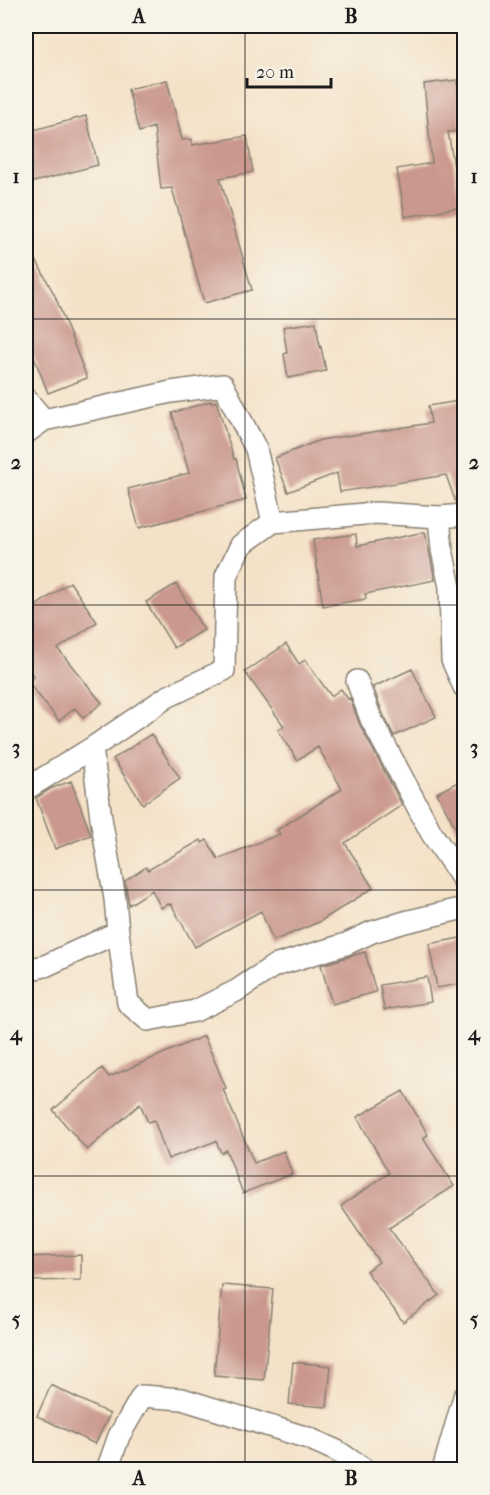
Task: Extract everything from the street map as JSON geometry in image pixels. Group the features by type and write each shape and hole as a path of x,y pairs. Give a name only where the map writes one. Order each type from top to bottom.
{"street":[{"path":"26,433 44,420 171,392 223,385 256,450 273,522"},
{"path":"26,399 44,420"},
{"path":"26,789 167,697 224,670 226,576 241,545 273,522 376,513 439,517 465,514"},
{"path":"439,517 442,550 450,587 452,660 465,687"},
{"path":"357,681 371,719 432,834 465,880"},
{"path":"92,748 100,818 116,899 128,1003 148,1020 195,1011 236,991 274,966 346,944 405,921 465,908"},
{"path":"26,970 45,966 118,932"},
{"path":"107,1470 119,1436 142,1396 182,1399 308,1438 337,1451 365,1470"},
{"path":"443,1470 465,1397"}],"building":[{"path":"167,80 182,140 192,139 192,145 247,136 253,172 220,178 252,290 204,303 172,188 161,189 154,127 139,132 128,89"},
{"path":"457,80 462,131 448,132 461,207 405,217 397,169 432,163 424,84"},
{"path":"86,116 98,165 26,184 26,132"},
{"path":"26,241 55,296 87,378 48,393 26,336"},
{"path":"316,322 326,371 288,378 283,327"},
{"path":"465,400 465,502 456,503 446,475 340,492 337,473 288,492 275,458 320,440 431,423 428,406"},
{"path":"211,401 211,403 216,401 234,459 236,459 246,500 139,528 128,489 189,473 172,413"},
{"path":"425,532 435,580 365,594 366,599 323,606 313,540 356,534 357,546"},
{"path":"70,582 97,622 58,649 102,703 83,718 75,708 59,721 28,682 34,677 26,664 26,613"},
{"path":"176,584 204,630 174,648 146,602"},
{"path":"286,644 299,664 305,660 331,696 341,689 348,699 350,698 360,725 402,805 345,843 373,888 319,922 273,941 261,911 195,947 171,904 161,908 152,890 129,905 125,881 146,867 148,870 201,840 202,843 207,840 218,859 280,834 277,830 342,789 318,747 297,760 278,730 284,726 245,672"},
{"path":"412,669 436,717 394,736 373,687"},
{"path":"151,734 180,778 143,804 113,759"},
{"path":"465,778 465,845 437,793"},
{"path":"71,781 91,835 55,849 36,798 50,789"},
{"path":"465,937 465,983 437,988 429,944"},
{"path":"365,952 376,992 332,1004 321,965"},
{"path":"427,977 431,1002 384,1010 380,985"},
{"path":"204,1036 254,1163 284,1151 292,1174 243,1193 226,1150 221,1153 216,1141 168,1159 154,1120 148,1122 140,1104 87,1150 53,1110 102,1068 109,1077"},
{"path":"403,1091 428,1135 423,1138 454,1186 389,1228 439,1295 403,1322 366,1271 379,1262 341,1206 389,1173 357,1117"},
{"path":"81,1255 81,1280 26,1281 26,1257"},
{"path":"222,1285 273,1289 264,1380 214,1376"},
{"path":"293,1362 331,1366 327,1407 289,1404"},
{"path":"51,1385 110,1414 95,1444 37,1416"}]}
